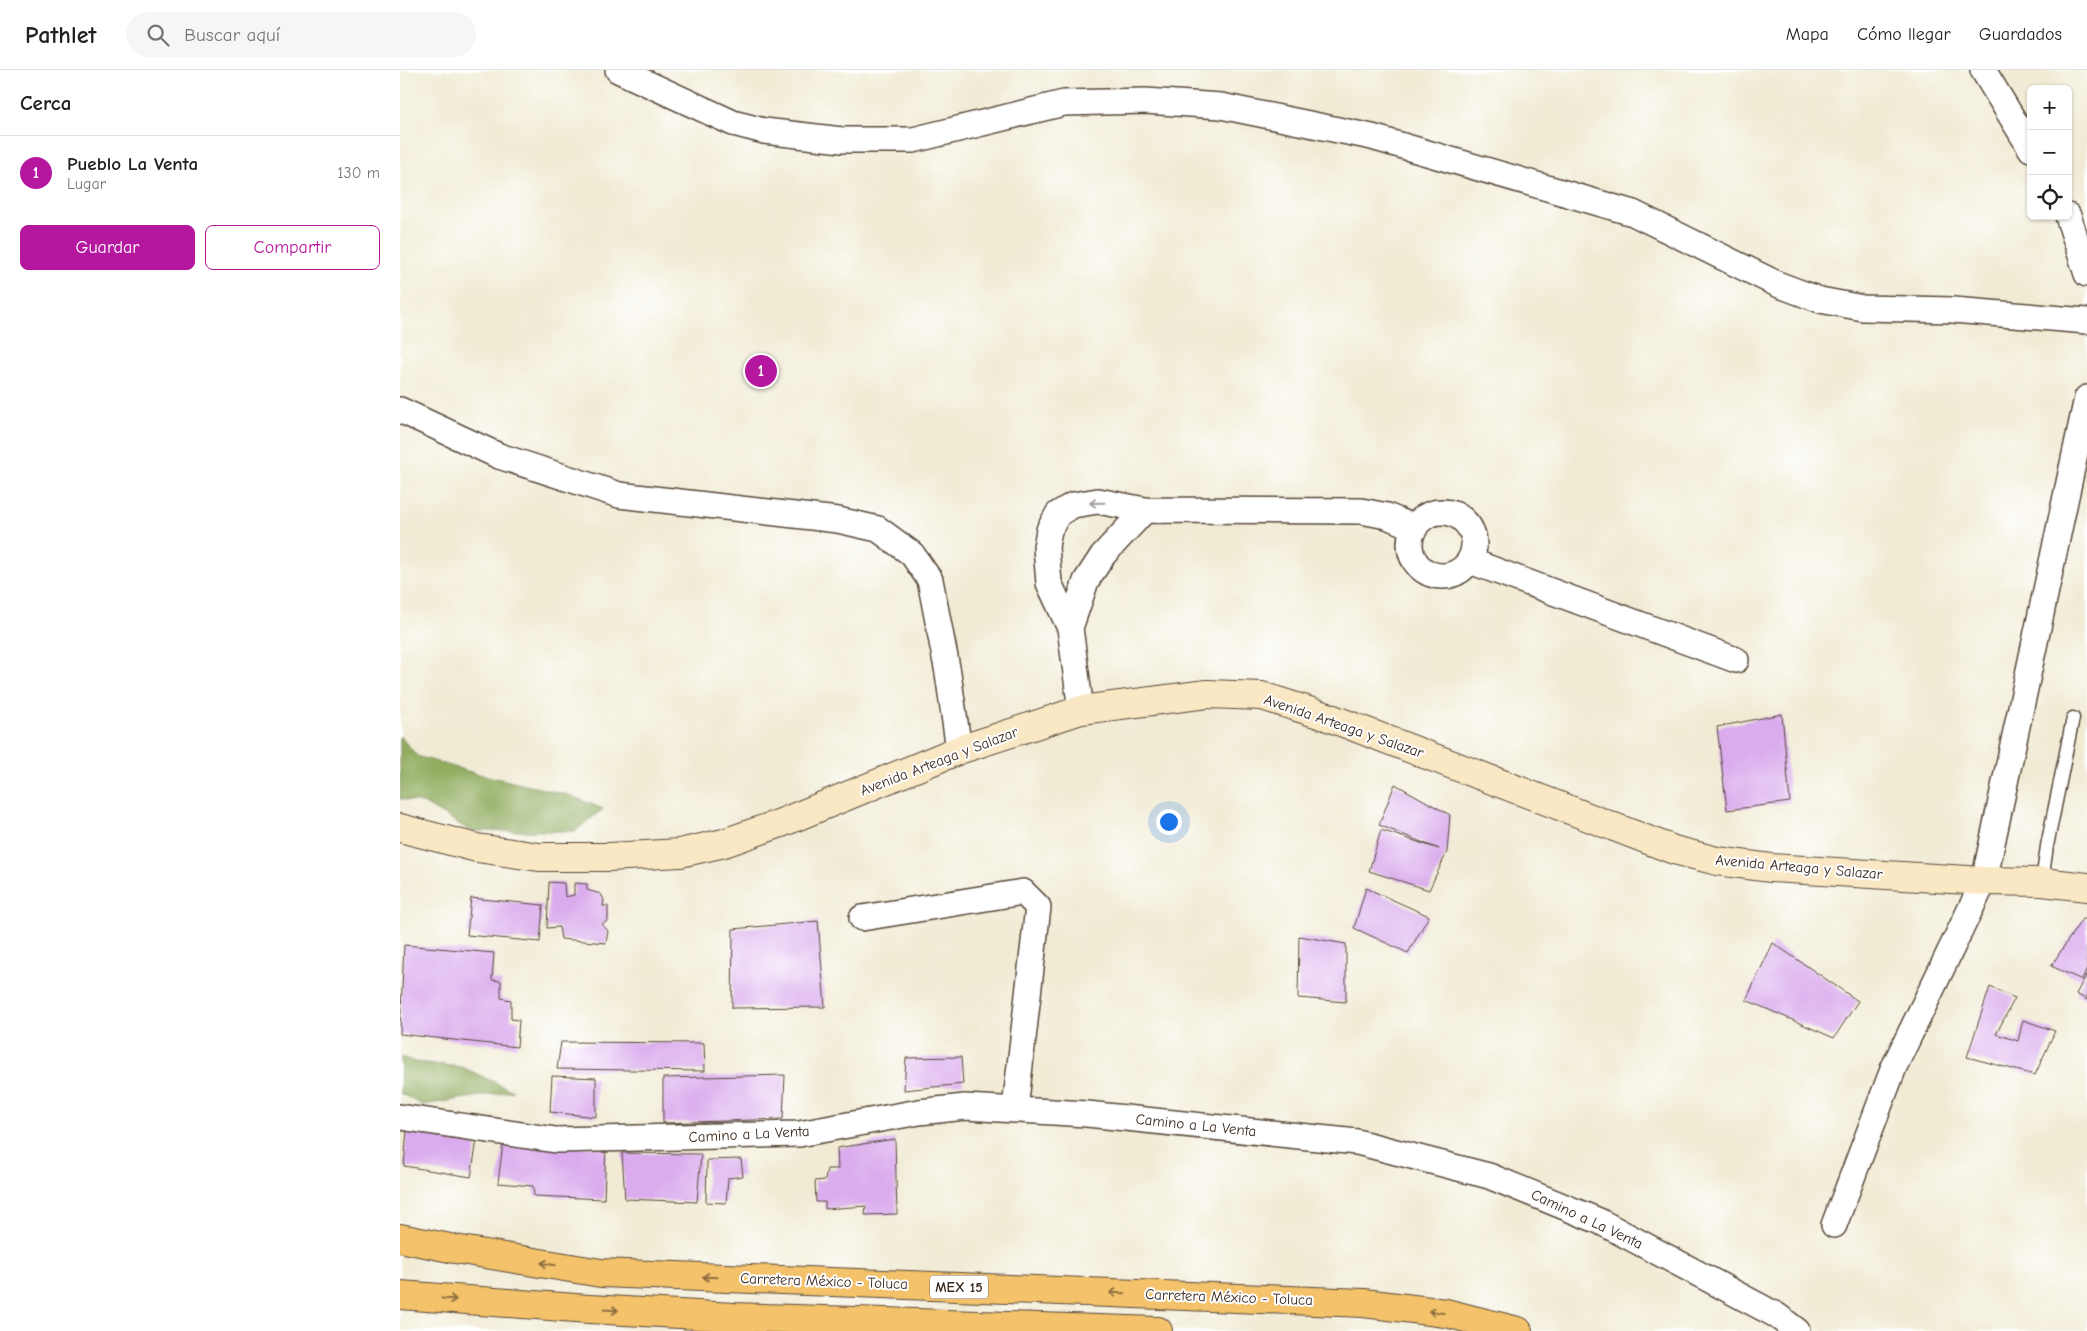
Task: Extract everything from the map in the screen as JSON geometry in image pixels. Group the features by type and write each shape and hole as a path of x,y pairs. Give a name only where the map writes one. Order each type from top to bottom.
{"main road":[{"name":"Carretera México - Toluca","path":"400,1238 455,1250 601,1273 1364,1303 1446,1313 1518,1331"},
{"path":"400,1295 589,1309 734,1317 1158,1331"}],"street":[{"path":"618,70 733,123 764,131 842,140 914,140 1064,103 1145,101 1222,106 1372,137 1633,213 1778,284 1820,300 1864,308 1953,310 2087,321"},
{"path":"1984,70 2027,142"},
{"path":"2069,220 2087,274"},
{"path":"1834,1225 1894,1067 1984,881 2087,398"},
{"path":"400,410 499,456 620,495 838,520 878,529 912,554 930,580 948,673 959,750"},
{"path":"1081,710 1070,628 1049,583 1046,548 1049,530 1058,514 1073,505 1098,501 1145,510 1361,511 1387,516 1415,528"},
{"path":"1070,628 1086,581 1103,556 1145,510"},
{"path":"1442,512 1459,516 1470,529 1474,545 1470,561 1458,572 1442,577 1426,572 1414,560 1410,544 1415,528 1426,516 1442,512"},
{"path":"1470,561 1736,660"},
{"name":"Avenida Arteaga y Salazar","path":"400,828 477,848 539,857 609,857 680,853 724,843 781,823 959,750 1081,710 1207,694 1262,696 1328,717 1674,850 1717,861 1771,868 1984,881 2042,882 2087,887"},
{"path":"862,918 1023,892 1038,907 1016,1109"},
{"name":"Camino a La Venta","path":"400,1118 556,1140 799,1134 919,1112 965,1107 1087,1114 1357,1142 1490,1176 1599,1221 1776,1315 1797,1331"}],"lane":[{"path":"2042,882 2047,846 2073,718"}],"green space":[{"path":"400,736 417,756 474,773 569,795 603,809 575,831 471,831 423,803 400,799"},
{"path":"401,1057 415,1062 462,1067 513,1091 422,1105 400,1093"}],"building":[{"path":"1782,714 1790,802 1727,810 1717,727"},
{"path":"1395,784 1450,815 1447,852 1429,890 1369,871 1381,830 1439,849 1379,825"},
{"path":"549,882 564,883 565,897 574,895 574,883 587,884 587,890 601,894 604,900 603,906 608,906 608,921 602,924 608,931 606,943 561,939 559,927 547,928"},
{"path":"1366,888 1429,916 1408,953 1354,928"},
{"path":"471,898 543,905 540,942 467,935"},
{"path":"2082,919 2087,919 2087,969 2082,980 2051,966"},
{"path":"818,921 825,1007 732,1008 733,929"},
{"path":"1299,936 1346,944 1346,1002 1298,998"},
{"path":"1773,943 1858,1001 1834,1038 1746,1000"},
{"path":"404,945 494,953 492,980 501,981 501,998 511,1000 511,1019 519,1020 517,1047 400,1034"},
{"path":"2087,974 2087,1000 2076,994"},
{"path":"1990,987 2015,998 1996,1034 2018,1041 2023,1020 2055,1031 2035,1075 1967,1057"},
{"path":"561,1042 704,1043 705,1071 557,1069"},
{"path":"961,1057 963,1084 904,1090 906,1058"},
{"path":"785,1075 783,1119 663,1123 663,1078"},
{"path":"552,1076 596,1078 596,1117 550,1112"},
{"path":"407,1130 477,1140 471,1177 404,1166"},
{"path":"895,1139 897,1214 865,1215 866,1206 825,1209 825,1202 816,1202 815,1181 825,1180 827,1169 838,1169 837,1148"},
{"path":"503,1143 606,1148 604,1199 534,1196 533,1186 498,1183"},
{"path":"622,1153 701,1154 697,1202 625,1199"},
{"path":"741,1159 743,1176 728,1178 726,1203 706,1202 707,1160"}],"place":[{"name":"Pueblo La Venta","path":"761,371"}]}
